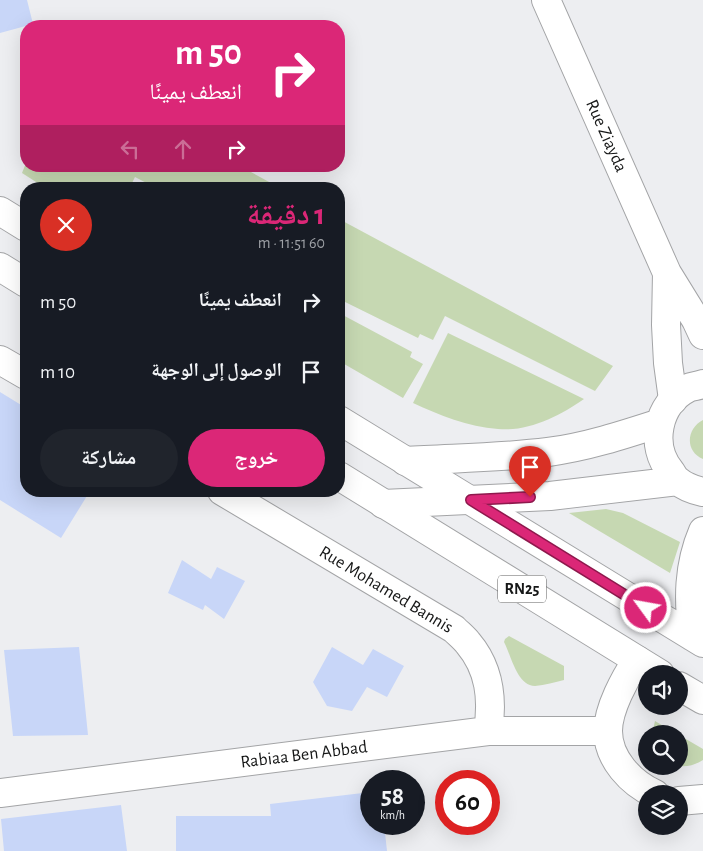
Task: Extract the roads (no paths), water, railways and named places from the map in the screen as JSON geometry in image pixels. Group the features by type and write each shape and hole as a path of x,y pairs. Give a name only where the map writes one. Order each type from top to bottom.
{"street":[{"name":"Rue Ziayda","path":"546,0 667,273 703,335"},
{"path":"0,211 20,223"},
{"path":"0,267 20,280"},
{"name":"Rue Ziayda","path":"667,273 666,325 668,362 666,411 658,444 664,464 678,481"},
{"path":"0,360 20,372"},
{"path":"406,461 504,456 549,452 587,445 666,411 688,388 703,384"},
{"name":"RN25","path":"345,424 698,640"},
{"name":"RN25","path":"345,480 645,665"},
{"path":"383,504 583,493 678,481 692,489 703,492"},
{"name":"Rue Mohamed Bannis","path":"232,497 454,629 468,643 479,659 486,676 490,694 491,713 488,731"},
{"path":"698,640 690,612 690,587 693,562 703,531"},
{"path":"638,670 629,672 618,694 611,712 608,731 612,749 620,765 640,785"},
{"path":"688,691 703,700"},
{"name":"Rabiaa Ben Abbad","path":"0,793 488,731 608,731"}]}
